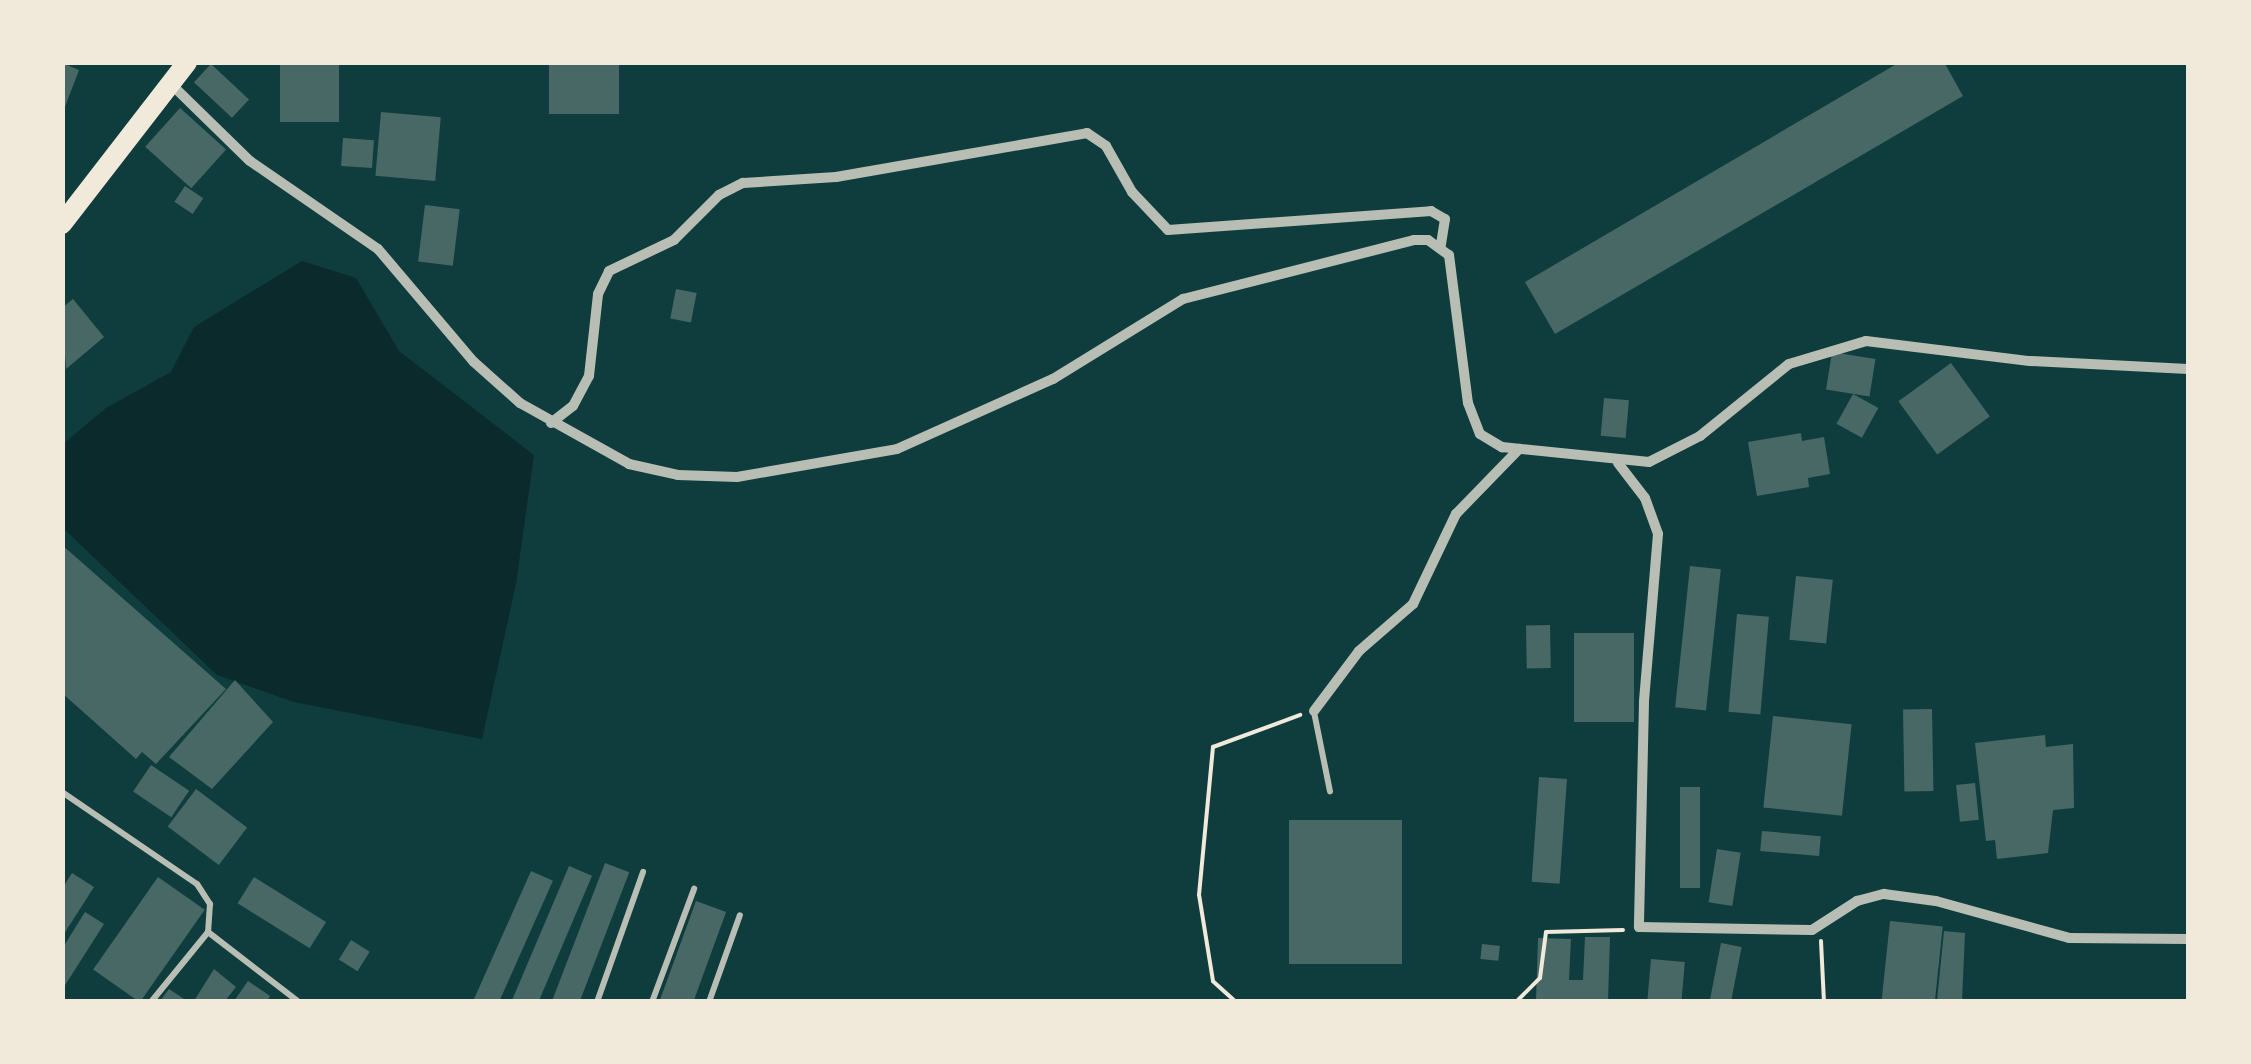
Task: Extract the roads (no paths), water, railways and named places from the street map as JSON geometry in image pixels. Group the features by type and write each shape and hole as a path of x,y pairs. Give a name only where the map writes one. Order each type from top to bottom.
{"main road":[{"path":"62,224 186,62"}],"street":[{"path":"170,84 250,162 378,249 474,362 551,423 629,464 678,475 737,476 872,454 929,438 1026,392 1183,299 1396,243 1441,245"},
{"path":"551,423 573,406 589,376 598,294 609,271 674,240 719,195 743,184 836,177 1087,132 1106,146 1132,192 1168,230 1431,211 1445,219 1441,245 1453,272 1461,368 1475,425 1493,445 1618,463 1649,462 1684,446 1772,374 1846,344 1901,341 2030,361 2188,369"},
{"path":"1314,711 1359,651 1413,604 1456,514 1518,449"},
{"path":"1618,463 1645,498 1658,534 1644,702 1637,920 1643,929 1821,926 1856,901 1884,894 1936,900 2069,938 2188,939"}],"lane":[{"path":"1314,711 1330,791"},
{"path":"62,792 197,884 210,904 208,932 151,1002"},
{"path":"596,1002 643,872"},
{"path":"652,1002 694,889"},
{"path":"709,1002 740,915"},
{"path":"208,932 299,1002"}],"water":[{"path":"302,261 356,278 399,351 534,455 516,584 482,739 294,702 217,675 63,528 63,444 106,408 171,372 194,327"}]}
